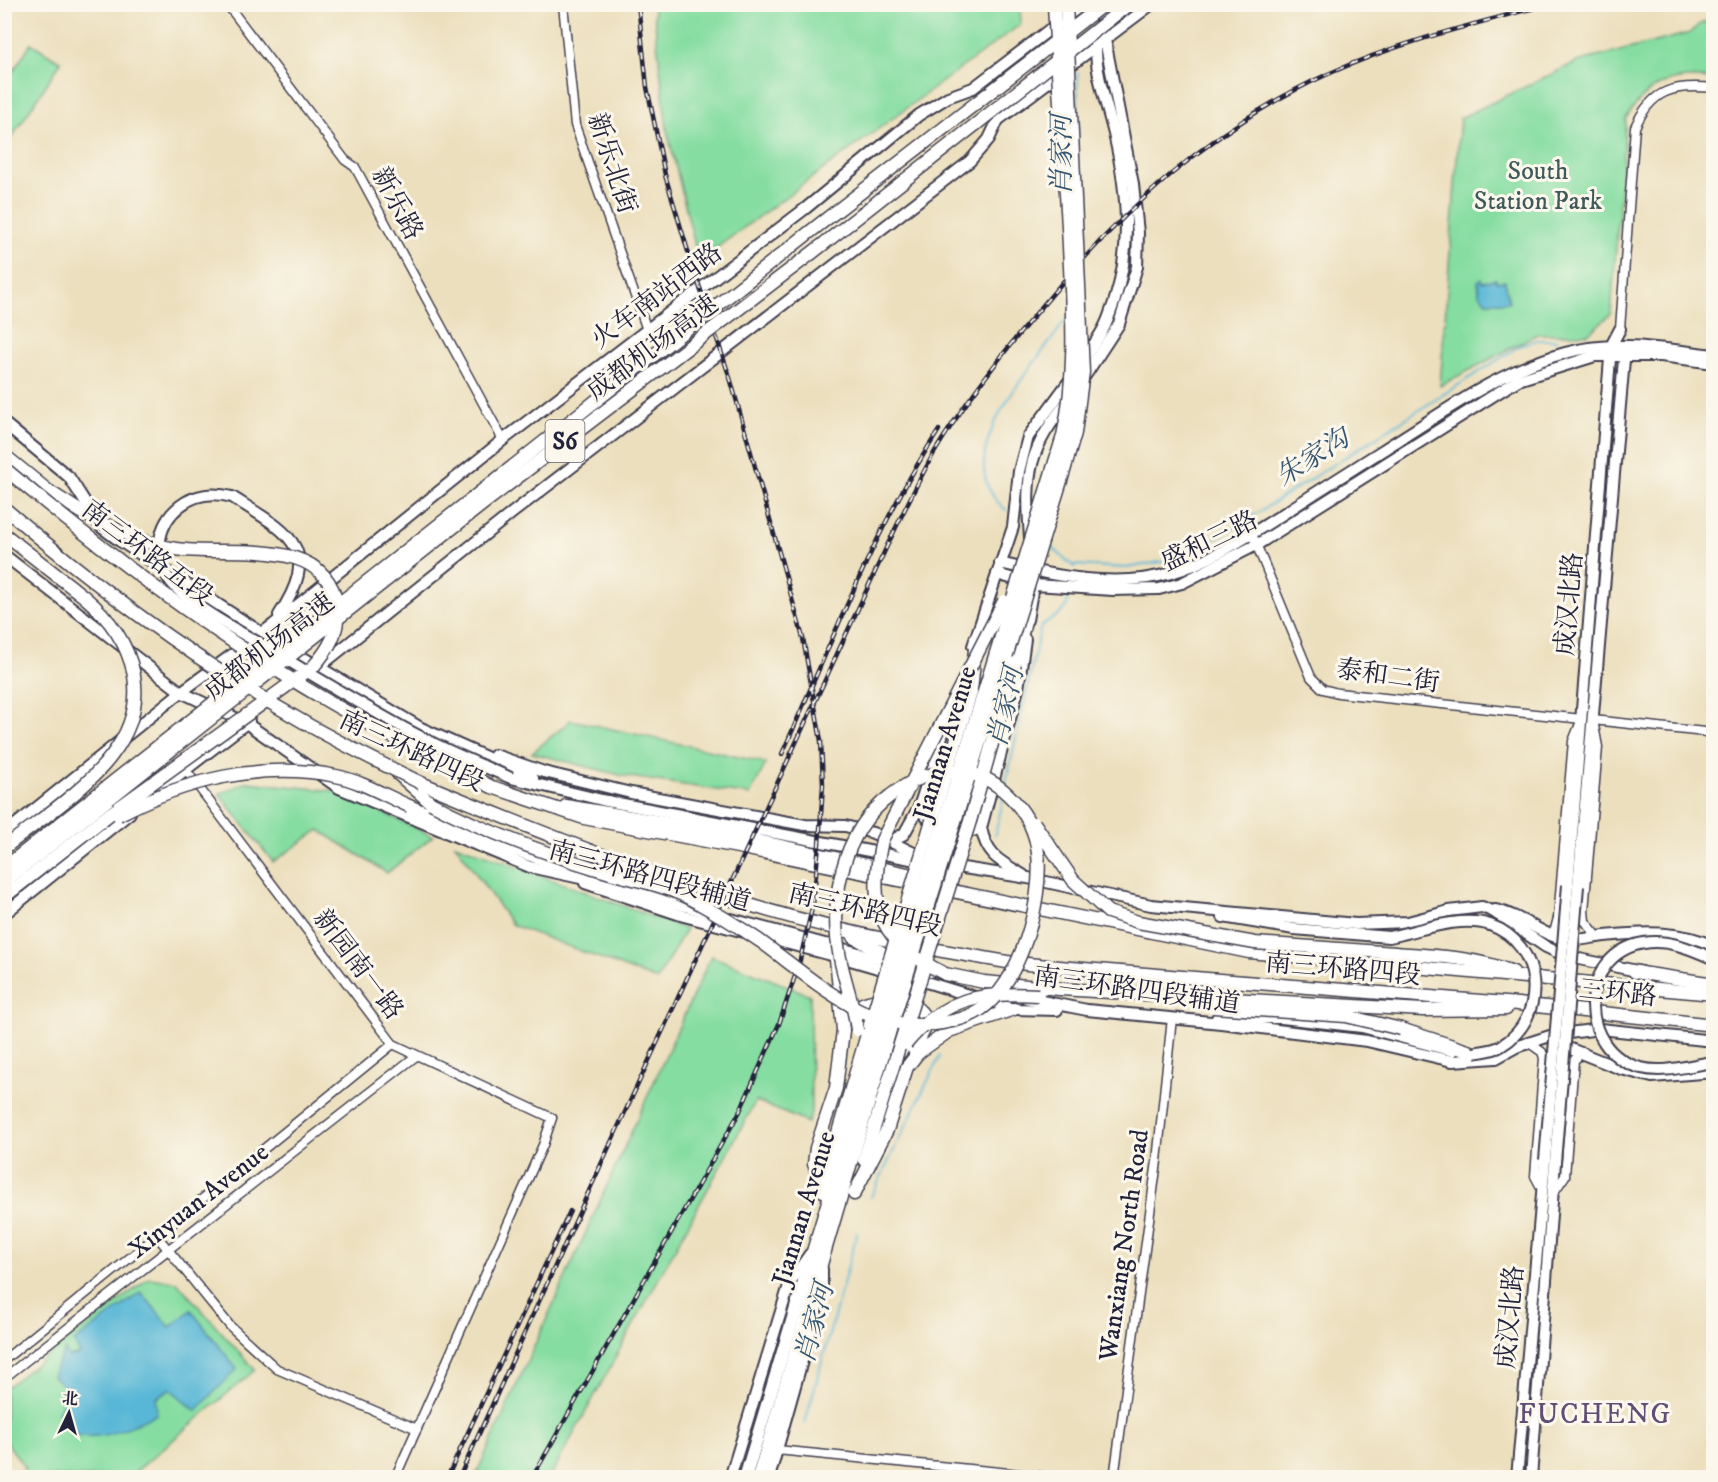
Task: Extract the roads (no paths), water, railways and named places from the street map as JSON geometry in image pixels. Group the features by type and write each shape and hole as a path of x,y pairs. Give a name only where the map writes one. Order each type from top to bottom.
{"highway":[{"name":"Jiannan Avenue","path":"758,1478 818,1252 825,1209 1019,570 1063,436 1072,389 1074,356 1054,4"},
{"name":"Jiannan Avenue","path":"745,1478 818,1252 834,1219 881,1025 1064,471 1080,404 1082,326 1066,4"},
{"name":"成都机场高速","path":"4,868 820,224 1104,4"},
{"name":"成都机场高速","path":"4,882 484,503 812,253 1129,4"},
{"path":"4,455 64,502 117,530 174,549 266,552 302,560 324,576 336,600 338,626 325,654 313,667 90,830 4,897"},
{"name":"南三环路五段","path":"4,468 205,624 270,666"},
{"name":"南三环路四段","path":"4,508 109,594 177,643 299,720 387,766 417,785 588,851 671,880 846,932 1007,962 1518,1004"},
{"path":"4,534 105,615 129,652 135,675 129,724 112,756 87,781 4,848"},
{"path":"1019,570 882,840 875,886 878,906 889,932 901,947 918,960 945,974 984,982 1423,1010 1506,1010 1518,1004"},
{"path":"854,1194 970,821 1015,663 1027,612"},
{"path":"852,1083 881,1025 971,692 976,638"},
{"name":"南三环路四段","path":"270,666 356,717 492,787 584,818 738,847 1001,903 1249,952 1713,994"},
{"path":"90,830 135,806 189,786 263,771 310,772 339,777 502,845 621,886"},
{"path":"823,1191 852,1083 857,1030 840,959 835,916 844,865 859,827 876,806 900,788 931,774 949,771 975,774 995,783 1029,817 1072,880 1108,912 1138,922 1255,943 1464,958 1488,963 1525,977"},
{"path":"417,785 431,803 480,828 593,868 688,897 744,930 833,995 888,1022 921,1025 977,1012 991,1001 1009,979 1026,938 1035,901 1038,854 1033,834 1014,800"},
{"path":"846,932 905,966"},
{"path":"833,952 835,952 837,968 842,1042"},
{"path":"1635,972 1713,984"},
{"path":"896,1057 921,1025 942,1010 963,1000 1004,993 1346,1016 1392,1027 1474,1053"},
{"path":"825,1209 823,1191 814,1164 816,1148 836,1088 842,1042 852,1011 868,1000 883,1000 914,1007 922,1012 927,1024 907,1067 887,1130 854,1194 834,1219"},
{"name":"三环路","path":"1518,1004 1713,1025"},
{"path":"907,1067 929,1042 949,1031 1014,1009"}],"main road":[{"name":"火车南站西路","path":"4,834 181,692 273,625 503,440 807,208 919,115 948,97 973,88 1083,4"},
{"path":"891,841 904,834 919,807 1013,527 1019,471 1028,437 1078,370 1107,321 1120,285 1128,244 1124,188 1100,45 1097,4"},
{"path":"4,914 185,769 320,667 512,513 970,161 989,139 998,120 1152,4"},
{"path":"1028,878 994,856 985,846 981,828 1018,689 1027,612 1034,585 1027,497 1032,461 1045,429 1071,398 1119,324 1137,267 1138,233 1133,184 1100,45"},
{"path":"973,88 994,102 998,120"},
{"name":"成汉北路","path":"1531,1478 1550,1161 1573,885 1587,720 1625,350 1620,329"},
{"name":"成汉北路","path":"1587,720 1611,351 1620,329"},
{"path":"998,569 1102,579 1144,578 1170,573 1197,563 1252,534 1486,385 1565,352 1625,350 1713,355"},
{"path":"1625,350 1713,363"},
{"name":"盛和三路","path":"998,569 1034,585 1113,590 1159,589 1182,582 1258,544 1500,390 1553,368 1611,351"},
{"path":"4,423 69,477 101,527 262,633 440,737 536,780 602,800"},
{"path":"273,625 295,590 300,560 286,534 232,497 215,495 194,498 181,505 165,522 160,536 162,564 168,579 177,588 226,624 408,730 511,778 602,800 937,864 1028,878 1151,905 1356,924 1408,922 1449,911 1482,908 1507,912 1550,934 1568,940 1649,931 1696,938 1713,946"},
{"name":"南三环路四段辅道","path":"4,555 181,692 246,723 339,788 530,867 621,886 833,952 905,966 1042,1002 1087,1010 1367,1041 1452,1061 1496,1058 1528,1042 1553,1035 1600,1029 1713,1041"},
{"path":"440,737 544,772 631,793 805,825 845,826 891,841 937,864"},
{"path":"919,807 935,829 947,836 956,837 981,828"},
{"path":"559,874 684,916 833,952 1014,1009 1087,1010"},
{"path":"1187,1020 1234,1017 1300,1020 1362,1027 1434,1047 1474,1053 1498,1048 1524,1024 1533,997 1534,978 1525,953 1505,933 1481,924 1459,923 1389,937 1294,929 1188,908"},
{"path":"1482,908 1494,912 1545,947 1565,956 1635,972 1713,979"},
{"path":"1713,959 1676,944 1652,942 1632,946 1604,968 1597,981 1593,998 1593,1017 1599,1035 1606,1047 1621,1060 1640,1068 1657,1070 1713,1062"},
{"path":"1528,1042 1559,1044 1584,1052 1621,1069 1652,1077 1713,1072"},
{"name":"成汉北路","path":"1517,1478 1548,1191"},
{"path":"769,1478 822,1290 818,1252"},
{"path":"730,1478 790,1282 818,1252"}],"street":[{"name":"新乐路","path":"227,4 345,160 355,167 503,440"},
{"name":"新乐北街","path":"563,4 575,125 647,330"},
{"name":"成汉北路","path":"1620,329 1635,127 1645,108 1666,91 1682,87 1713,88"},
{"name":"泰和二街","path":"1252,534 1311,677 1323,689 1338,693 1713,733"},
{"path":"1550,934 1555,929 1558,918 1573,741 1587,720"},
{"path":"1587,720 1598,747 1584,911 1585,921 1598,937"},
{"name":"新园南一路","path":"185,769 393,1044 552,1118 543,1145 417,1428"},
{"name":"Wanxiang North Road","path":"1114,1478 1157,1161 1172,1018"},
{"path":"1528,1042 1542,1052 1544,1058 1535,1176 1548,1191 1565,1176 1574,1060 1569,1048 1559,1044 1552,1047 1544,1058"},
{"name":"Xinyuan Avenue","path":"4,1360 393,1044"},
{"path":"1574,1060 1584,1052"},
{"name":"Xinyuan Avenue","path":"4,1378 416,1056"},
{"path":"157,1236 230,1326 277,1370 417,1428 395,1478"},
{"path":"777,1450 1059,1478"}],"water":[{"path":"1481,279 1482,282 1496,279 1496,282 1505,281 1509,302 1486,302 1479,293 1478,281"},
{"path":"141,1292 170,1327 191,1310 237,1369 196,1411 170,1389 156,1398 157,1414 136,1424 103,1435 81,1436 70,1433 58,1412 70,1392 52,1375 65,1350 69,1357 80,1354 74,1342"}],"waterway":[{"name":"肖家河","path":"1078,73 1078,136"},
{"name":"肖家河","path":"1082,219 1086,236"},
{"name":"肖家河","path":"1006,510 989,488 984,464 989,438 1000,412 1066,319"},
{"name":"朱家沟","path":"1074,565 1126,568 1178,559 1237,526 1521,345 1537,340 1557,340"},
{"name":"朱家沟","path":"1690,365 1714,369"},
{"name":"肖家河","path":"1046,542 1074,567"},
{"name":"肖家河","path":"1005,787 1041,626 1062,612 1068,598"},
{"name":"肖家河","path":"995,835 1004,796"},
{"name":"肖家河","path":"871,1197 940,1056"},
{"name":"肖家河","path":"805,1423 857,1233"}],"railway":[{"path":"532,1478 739,1113 779,1024 799,964 813,904 819,844 823,785 821,741 803,638 731,381 665,175 647,87 638,4"},
{"path":"459,1478 613,1138 887,546 934,453 984,379 1070,274 1135,206 1206,146 1245,119 1285,95 1382,52 1437,34 1549,4"},
{"path":"782,754 873,548 915,468 939,430"},
{"path":"447,1478 570,1211"}],"district":[{"name":"FUCHENG","path":"1595,1413"}],"park label":[{"name":"South Station Park","path":"1538,185"}]}
